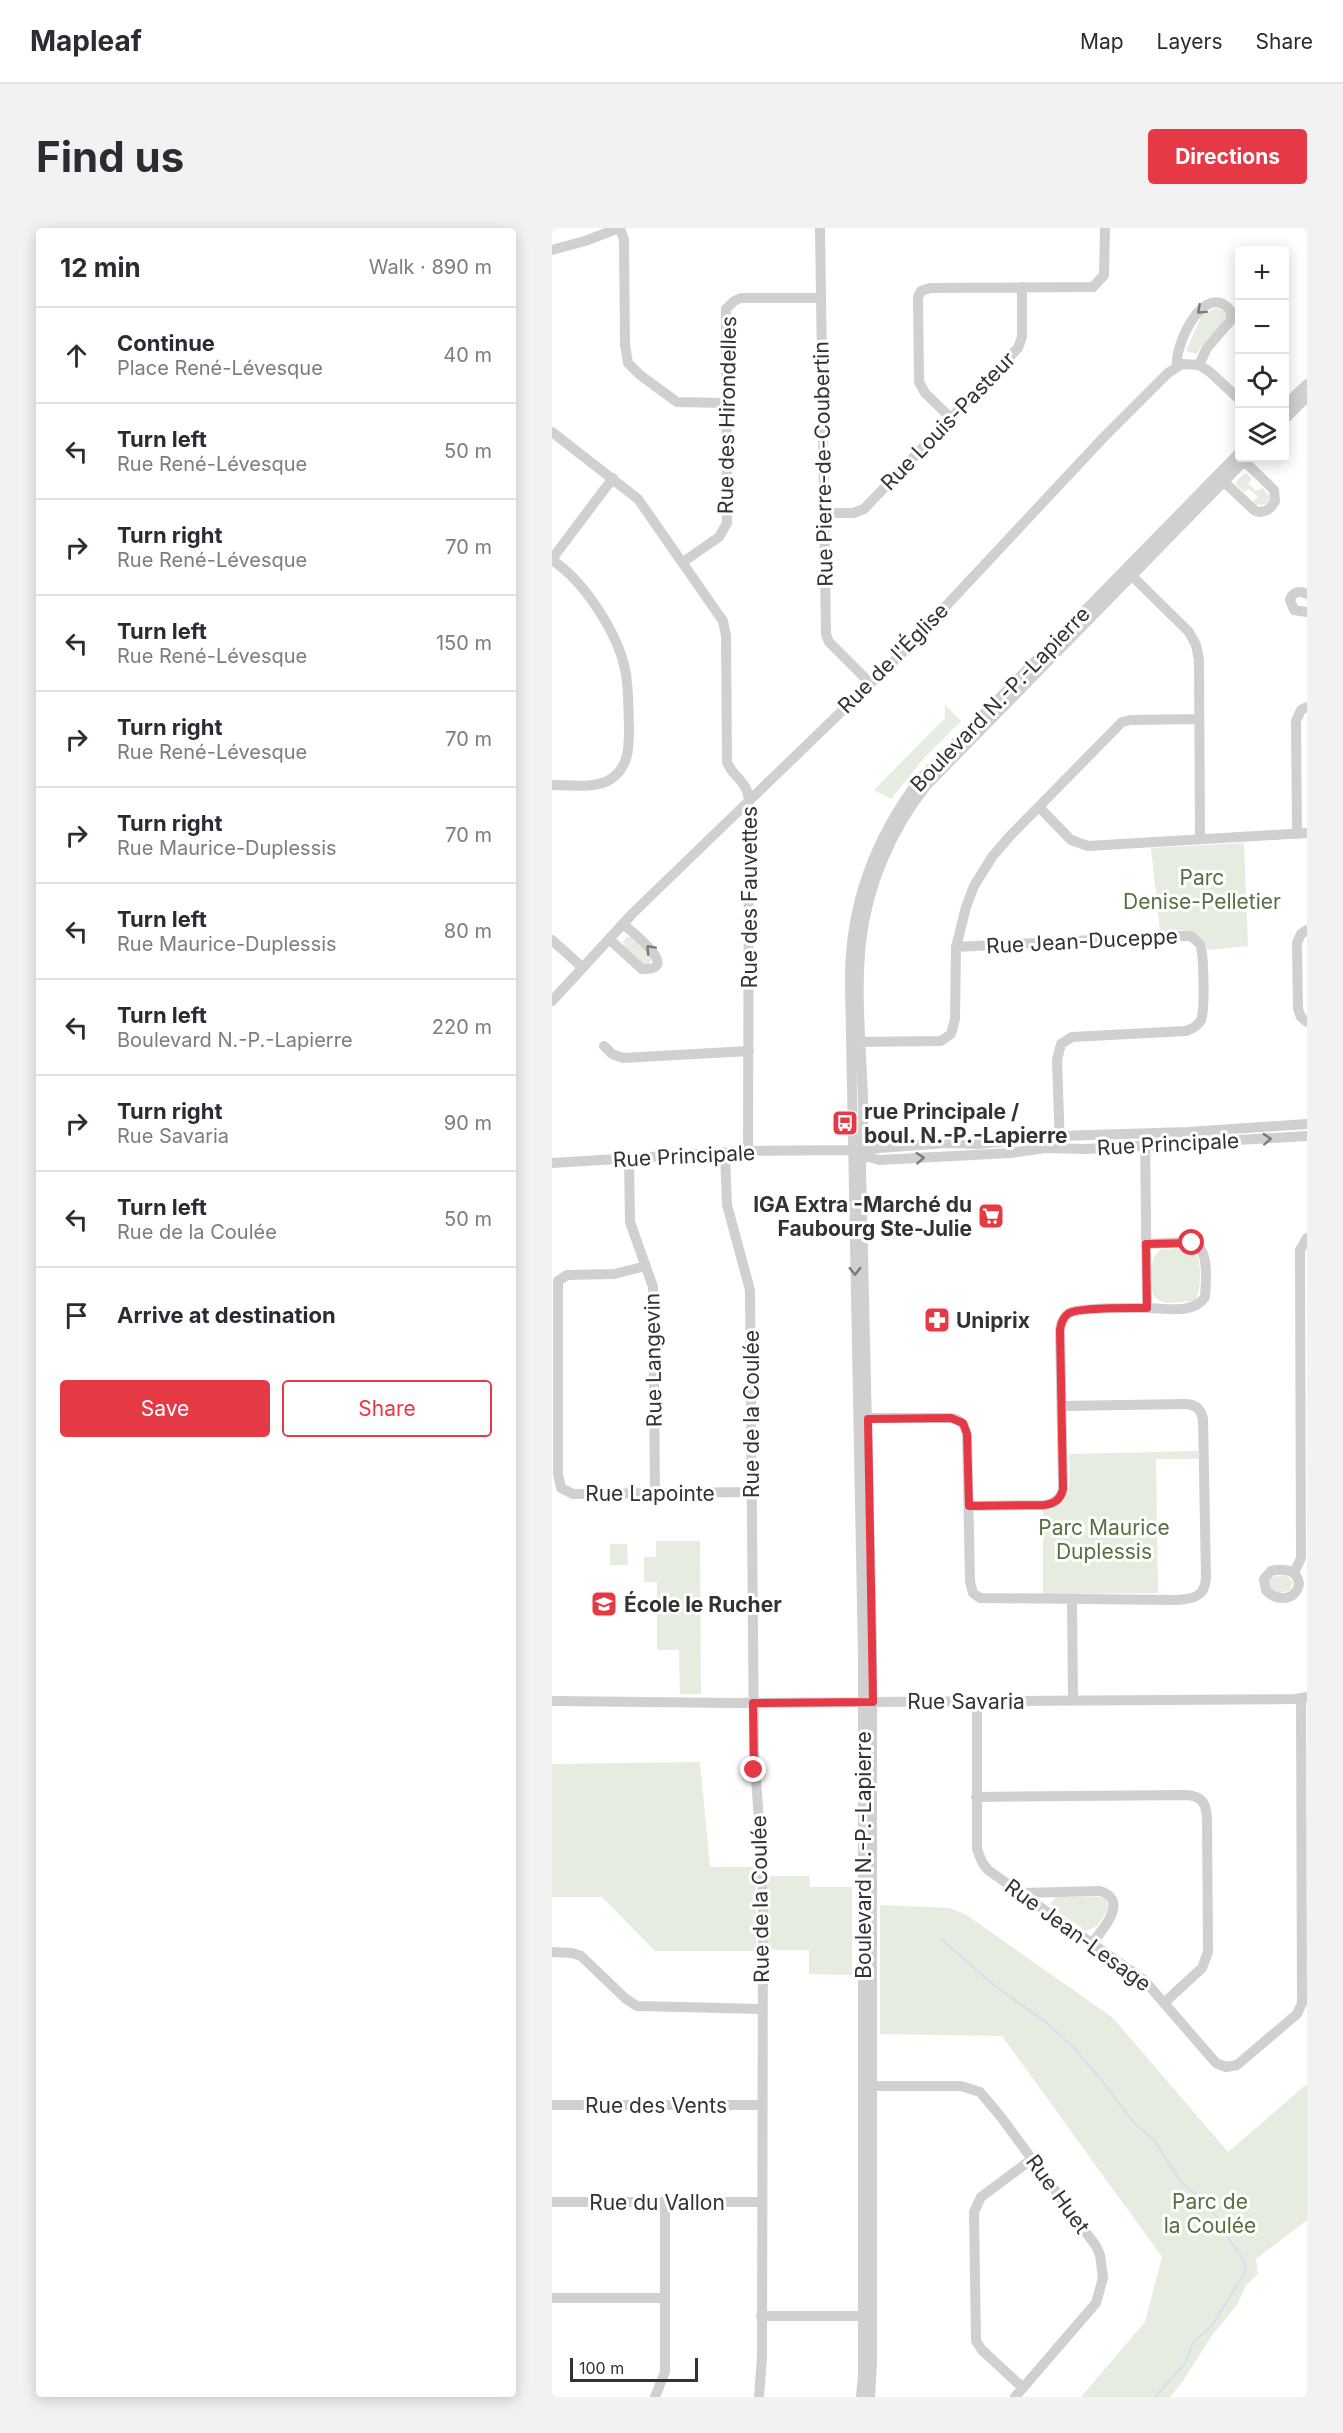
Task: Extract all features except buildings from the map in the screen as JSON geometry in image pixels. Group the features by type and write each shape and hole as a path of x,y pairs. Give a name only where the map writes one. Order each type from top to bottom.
{"street":[{"path":"552,250 619,228 624,240 625,345 628,363 640,375 677,402 726,403"},
{"name":"Rue Pierre-de-Coubertin","path":"820,228 827,638 870,683"},
{"path":"951,418 925,393 919,382 919,294 928,288 1088,288 1097,285 1105,271 1105,228"},
{"name":"Rue Louis-Pasteur","path":"824,513 853,513 864,508 1020,345 1022,287"},
{"name":"Rue des Hirondelles","path":"683,562 719,537 727,523 725,313 731,303 741,298 821,298"},
{"path":"1200,365 1207,348 1231,320 1230,310 1224,304 1211,303 1197,312 1179,350 1178,366 1187,363 1200,365 1235,396"},
{"name":"Rue de l'Église","path":"552,1001 623,924 934,619 1103,438 1178,366"},
{"path":"1289,401 1307,384"},
{"path":"1289,416 1305,403"},
{"name":"Rue des Fauvettes","path":"552,432 613,478 647,509 726,627 727,762 730,769 746,786 749,800 748,1151"},
{"name":"Boulevard N.-P.-Lapierre","path":"870,2397 867,2316 868,1702 856,1042 864,922 880,867 903,820 921,793 1128,572 1239,462"},
{"path":"1221,478 1254,510 1261,512 1269,509 1275,501 1275,494 1248,462"},
{"path":"552,785 591,784 606,781 623,766 627,757 629,744 627,677 618,647 583,590 567,571 552,559 613,478"},
{"path":"1128,572 1189,632 1195,641 1199,660 1200,839"},
{"path":"1307,594 1297,592 1290,600 1294,610 1307,612"},
{"path":"1039,807 1071,840 1082,845 1302,833 1296,721 1301,710 1307,707"},
{"path":"856,1042 940,1041 951,1034 955,1019 956,947 966,907 977,881 996,852 1124,721 1199,719"},
{"path":"609,939 642,969 650,969 656,965 655,953 623,924"},
{"path":"1307,930 1301,934 1297,945 1298,1009 1301,1017 1307,1022"},
{"name":"Rue Jean-Duceppe","path":"956,947 1182,936 1194,938 1200,944 1203,958 1203,1017 1196,1026 1186,1031 1072,1037 1060,1044 1057,1060 1060,1148"},
{"path":"552,940 583,968"},
{"path":"604,1046 612,1054 623,1058 749,1051"},
{"name":"Rue Principale","path":"859,1152 879,1160 1060,1148 1086,1149 1145,1139 1307,1124"},
{"name":"Rue Principale","path":"552,1163 748,1151 859,1152 1059,1136 1145,1139 1307,1136"},
{"path":"1145,1139 1147,1308"},
{"name":"Rue de la Coulée","path":"725,1153 727,1206 750,1283 754,1770 762,1865 762,2202 759,2397"},
{"name":"Rue Langevin","path":"629,1159 630,1222 653,1287 655,1493"},
{"path":"1294,1573 1301,1558 1304,1452 1300,1250 1307,1238"},
{"path":"969,1506 1044,1505 1059,1499 1063,1489 1060,1330 1065,1316 1077,1311 1196,1306 1205,1297 1204,1254 1197,1244 1186,1242 1146,1244"},
{"name":"Rue Lapointe","path":"646,1266 606,1275 567,1275 558,1281 558,1482 564,1491 573,1494 752,1492"},
{"path":"863,1418 951,1418 963,1423 967,1434 970,1582 974,1595 990,1600 1185,1599 1195,1598 1202,1593 1206,1582 1203,1419 1199,1409 1190,1404 1062,1406"},
{"path":"1072,1599 1073,1700"},
{"name":"Rue Savaria","path":"552,1701 753,1703 1304,1698"},
{"name":"Rue Jean-Lesage","path":"977,1701 977,1850 988,1870 1144,1980 1216,2063 1229,2067 1239,2064 1297,2014 1301,2006 1305,1888 1304,1698"},
{"path":"976,1797 1186,1795 1197,1796 1202,1800 1206,1806 1207,1818 1207,1956 1202,1968 1165,2002"},
{"path":"1022,1893 1100,1891 1107,1894 1113,1901 1114,1911 1093,1942"},
{"path":"552,1952 574,1953 581,1956 626,2000 637,2006 646,2008 762,2008"},
{"name":"Rue Huet","path":"867,2086 961,2086 977,2090 987,2098 1096,2246 1100,2255 1103,2278 1098,2299 1092,2310 1015,2397"},
{"name":"Rue des Vents","path":"552,2105 761,2105"},
{"path":"1023,2388 982,2350 976,2341 974,2212 981,2197 1032,2159"},
{"name":"Rue du Vallon","path":"552,2202 762,2202"},
{"path":"655,2397 665,2372 665,2203"},
{"path":"552,2298 665,2298"},
{"path":"761,2316 867,2316"},
{"name":"Boulevard N.-P.-Lapierre","path":"861,2397 867,2316"}],"green space":[{"path":"1216,308 1224,311 1226,315 1221,325 1197,354 1186,351 1202,315"},
{"path":"1246,473 1252,479 1248,483 1256,491 1263,488 1270,498 1267,504 1256,505 1253,501 1258,497 1249,489 1244,492 1236,484 1237,480"},
{"path":"945,705 961,721 923,759 891,799 874,790 945,718"},
{"name":"Parc Denise-Pelletier","path":"1244,843 1248,946 1208,950 1205,942 1195,933 1182,930 1160,931 1151,848"},
{"path":"626,937 631,937 651,955 650,964 645,965 626,948 623,942"},
{"path":"1186,1248 1196,1253 1200,1274 1199,1290 1195,1301 1165,1303 1154,1297 1151,1270 1155,1256 1163,1249"},
{"name":"Parc Maurice Duplessis","path":"1198,1451 1198,1459 1156,1459 1158,1593 1043,1594 1043,1510 1054,1508 1066,1498 1069,1482 1069,1454"},
{"path":"656,1541 700,1541 701,1694 680,1694 679,1650 657,1650 657,1582 644,1582 644,1557 656,1557"},
{"path":"610,1544 627,1544 628,1565 610,1565"},
{"path":"1286,1575 1293,1582 1289,1591 1278,1593 1271,1589 1269,1582 1273,1577"},
{"path":"700,1762 710,1867 756,1867 756,1951 655,1951 602,1897 552,1897 552,1764"},
{"path":"768,1876 809,1876 810,1887 852,1887 852,1975 809,1974 809,1950 768,1950"},
{"path":"1056,1897 1100,1897 1106,1900 1109,1908 1097,1926 1086,1931 1054,1909 1051,1903"},
{"name":"Parc de la Coulée","path":"880,1905 949,1908 965,1914 1113,2018 1228,2152 1307,2084 1307,2220 1256,2259 1258,2274 1246,2285 1237,2305 1213,2334 1170,2397 1081,2397 1145,2322 1162,2257 1002,2036 880,2034"}],"waterway":[{"path":"941,1939 995,1986 1047,2023 1073,2047 1135,2124 1154,2140 1181,2182 1208,2205 1244,2261 1246,2267 1244,2274 1211,2327 1193,2342 1186,2362 1155,2397"}],"place":[{"name":"rue Principale / boul. N.-P.-Lapierre","path":"845,1123"},
{"name":"IGA Extra -Marché du Faubourg Ste-Julie","path":"991,1216"},
{"name":"Uniprix","path":"937,1320"},
{"name":"École le Rucher","path":"604,1604"}],"route":[{"path":"754,1770 753,1703 873,1702 868,1419 951,1418 963,1423 967,1434 969,1506 1044,1505 1055,1502 1061,1496 1063,1489 1060,1330 1062,1320 1065,1316 1077,1311 1147,1308 1146,1244 1192,1243"}]}
